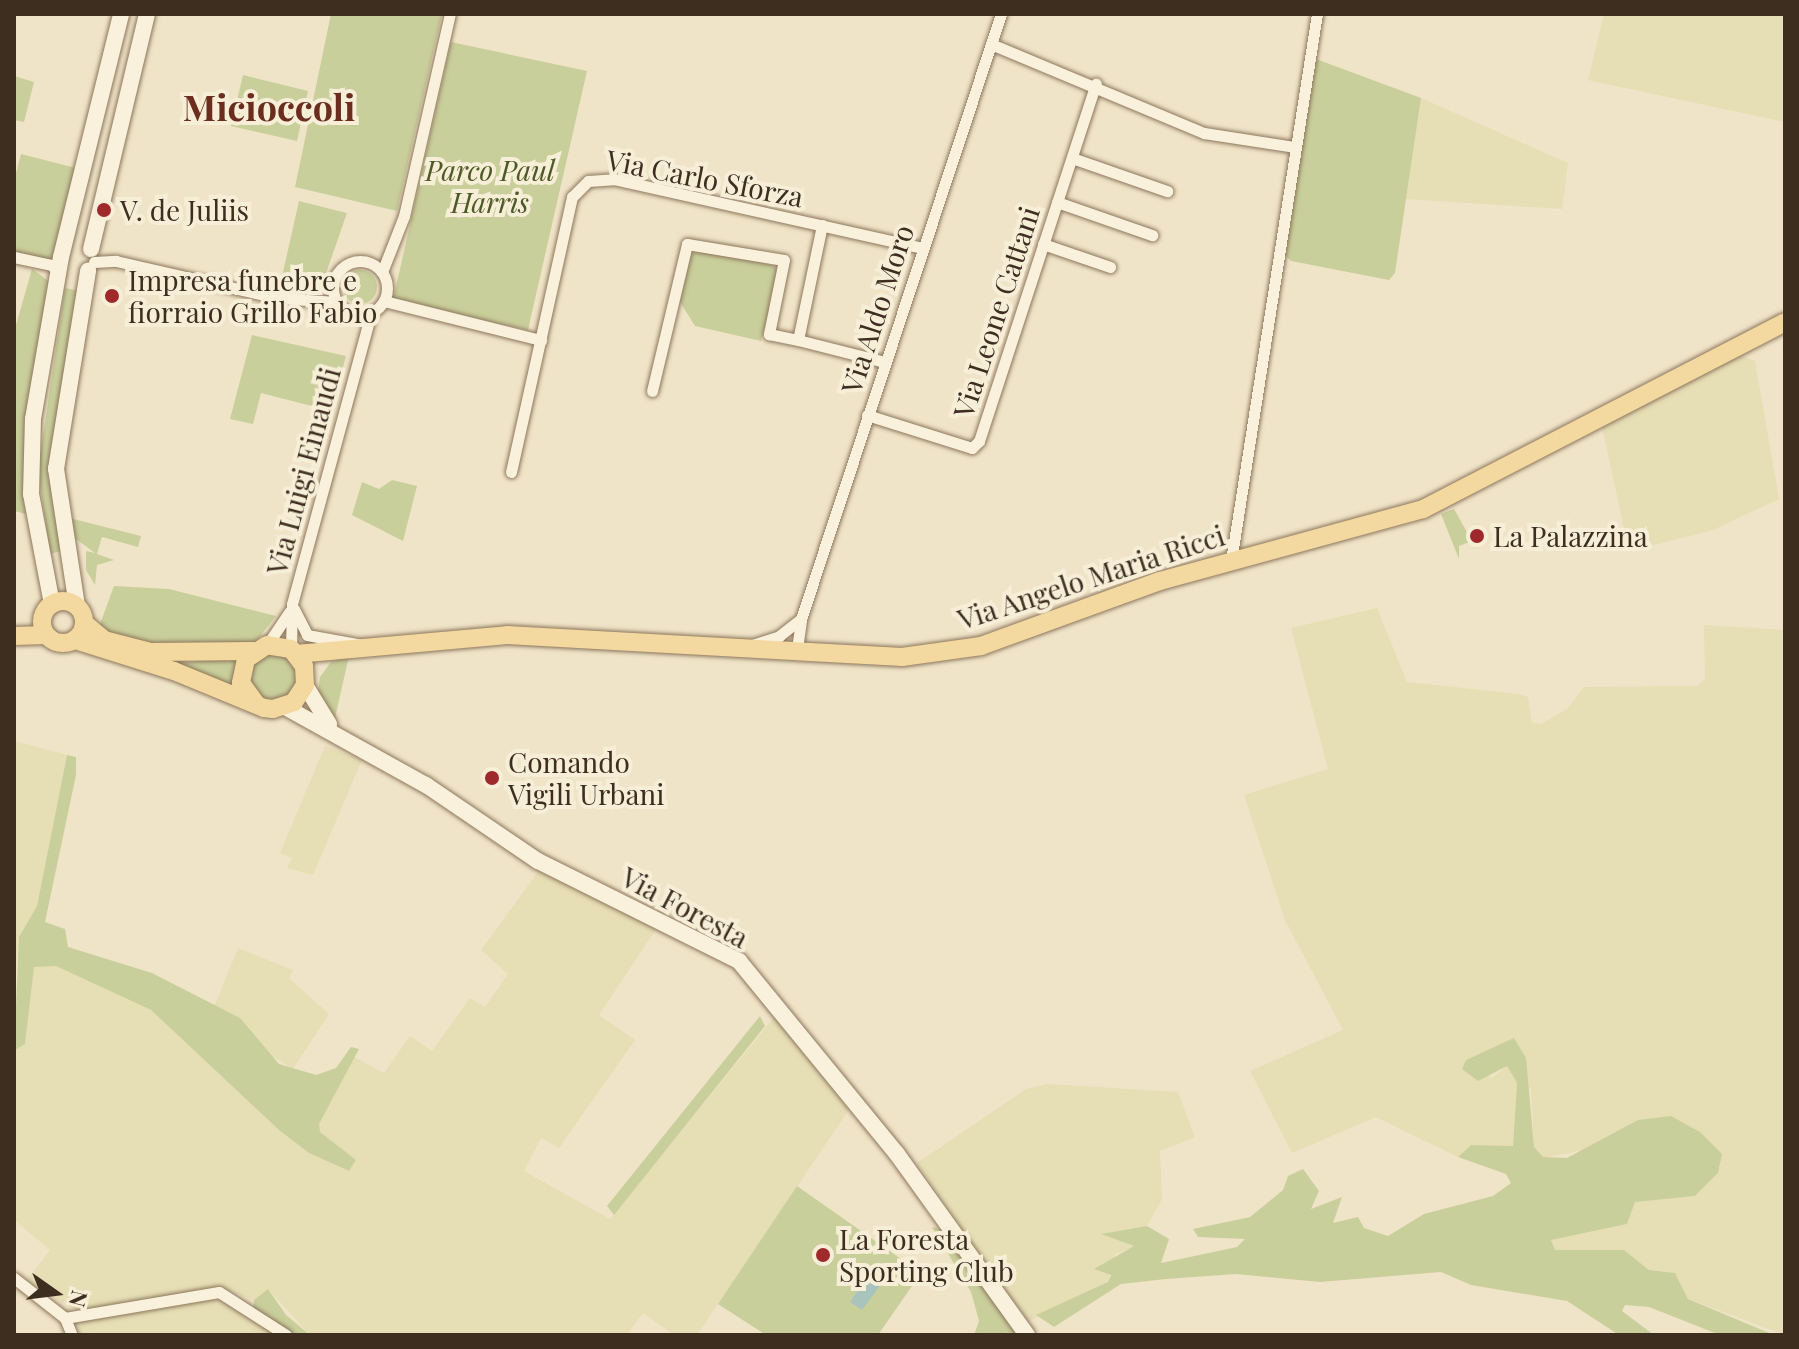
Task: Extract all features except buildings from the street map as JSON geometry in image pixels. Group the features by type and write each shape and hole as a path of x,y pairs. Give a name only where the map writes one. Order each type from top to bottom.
{"main road":[{"path":"46,635 41,622 52,604 29,459 61,263 121,14"},
{"path":"75,640 81,614 56,469 91,261 147,14"},
{"path":"61,263 81,242 91,261"},
{"path":"61,263 78,275 91,261"},
{"name":"Via Angelo Maria Ricci","path":"294,652 545,635 902,657 981,646 1231,561 1423,509 1785,322"},
{"path":"52,604 81,614 104,640 151,652 260,648 294,652 314,709 352,743"},
{"path":"14,636 46,635 62,644 75,640 256,704 285,707 305,680"},
{"name":"Via Angelo Maria Ricci","path":"305,680 325,660 364,647"},
{"path":"256,704 241,678 260,648"},
{"name":"Via Foresta","path":"285,707 352,743 538,861 739,961 897,1154 1027,1335"}],"street":[{"path":"450,14 393,242 382,272 386,296 406,308 541,340"},
{"name":"Via Aldo Moro","path":"797,649 801,619 1001,14"},
{"path":"1231,561 1317,14"},
{"path":"991,44 1096,84 1204,133 1294,147"},
{"name":"Via Leone Cattani","path":"867,415 972,448 1096,84"},
{"path":"1072,158 1167,191"},
{"name":"Via Carlo Sforza","path":"511,472 572,197 588,181 614,179 923,248"},
{"path":"1057,202 1152,235"},
{"path":"798,340 822,225"},
{"path":"305,298 334,279 344,265 362,261 393,242"},
{"path":"652,391 687,244 784,260 769,334 885,362"},
{"path":"1043,244 1110,267"},
{"path":"14,257 61,263"},
{"path":"91,261 102,258 278,298 336,302 349,314 371,313 386,296"},
{"path":"362,261 382,272"},
{"path":"334,279 336,302"},
{"name":"Via Luigi Einaudi","path":"294,652 292,604 358,349 371,313"},
{"name":"Via Luigi Einaudi","path":"349,314 358,349"},
{"name":"Via Luigi Einaudi","path":"260,648 292,604"},
{"name":"Via Angelo Maria Ricci","path":"292,604 307,635 364,647"},
{"path":"749,646 779,636 801,619"},
{"path":"14,1278 65,1318 72,1335"},
{"path":"65,1318 219,1292 286,1335"}],"shaded area":[{"path":"1604,14 1785,16 1785,122 1588,80"},
{"path":"1421,98 1568,163 1562,209 1406,199"},
{"path":"1738,354 1755,361 1779,499 1713,530 1629,551 1602,427"},
{"path":"1377,608 1407,682 1519,694 1528,697 1532,723 1541,724 1567,709 1584,687 1698,686 1705,678 1704,625 1785,630 1785,1335 1688,1299 1675,1273 1649,1270 1624,1250 1555,1250 1550,1240 1627,1224 1635,1202 1695,1196 1718,1173 1638,1120 1590,1149 1543,1158 1534,1147 1531,1089 1492,1049 1466,1060 1492,1078 1507,1065 1517,1083 1513,1146 1471,1145 1458,1157 1376,1117 1292,1153 1250,1071 1343,1030 1285,920 1244,795 1328,769 1291,628"},
{"path":"14,741 67,755 37,906 19,937 14,999"},
{"path":"325,746 362,760 313,875 287,868 292,858 280,853"},
{"path":"540,869 656,929 599,1015 635,1040 559,1148 541,1138 524,1171 610,1219 779,1011 854,1102 697,1335 674,1335 643,1313 627,1335 310,1335 268,1289 254,1300 221,1288 79,1312 26,1281 50,1250 14,1220 14,1051 25,1044 34,966 56,966 151,1010 279,1130 309,1153 349,1171 356,1160 319,1132 319,1124 354,1057 384,1073 410,1036 432,1051 470,998 485,1007 508,974 481,950"},
{"path":"238,948 293,970 289,978 329,1014 293,1069 260,1048 240,1018 214,1007"},
{"path":"1047,1084 1178,1092 1195,1137 1160,1151 1162,1199 1147,1226 1102,1234 1135,1247 1115,1254 1108,1282 1026,1323 917,1163 1026,1089"},
{"path":"207,1299 227,1302 274,1335 79,1335 79,1321"}],"green space":[{"path":"331,14 442,14 397,211 295,187"},
{"name":"Parco Paul Harris","path":"451,42 587,71 528,330 393,300"},
{"path":"1308,56 1421,98 1395,273 1389,280 1291,261 1282,252"},
{"path":"243,75 308,91 297,141 231,126"},
{"path":"14,76 34,82 24,122 14,120"},
{"path":"21,154 76,168 52,260 14,254 14,181"},
{"path":"299,201 347,213 323,282 279,290"},
{"path":"700,248 774,266 779,273 761,341 695,326 680,302 691,255"},
{"path":"32,269 51,283 24,464 26,514 14,511 14,332"},
{"path":"360,270 372,275 377,287 372,299 360,304 348,299 343,287 348,275"},
{"path":"65,288 80,291 51,486 61,551 50,554 38,470"},
{"path":"252,335 346,356 331,411 261,393 253,424 230,419"},
{"path":"392,480 417,486 403,541 352,515 362,482 379,489"},
{"path":"1454,509 1472,541 1459,546 1459,559 1441,514"},
{"path":"69,518 141,536 138,547 102,537 97,554 114,560 97,565 95,585 86,570 86,551 95,553 72,536"},
{"path":"114,586 169,589 276,616 252,646 172,647 111,638 99,627"},
{"path":"270,653 287,656 300,675 292,697 263,701 249,681 254,663"},
{"path":"349,656 335,718 317,697 320,677 331,662"},
{"path":"241,658 236,687 175,663"},
{"path":"67,755 76,757 76,775 45,922 65,929 68,947 152,973 240,1018 279,1064 316,1075 336,1068 351,1047 359,1049 319,1124 320,1132 356,1160 349,1171 309,1153 279,1130 151,1010 56,966 34,967 25,1044 14,1051 19,937 37,906"},
{"path":"760,1016 765,1026 614,1215 607,1206"},
{"path":"1514,1038 1526,1058 1534,1147 1543,1157 1567,1158 1638,1120 1671,1116 1700,1132 1722,1154 1718,1173 1695,1196 1635,1202 1627,1224 1551,1240 1555,1250 1624,1250 1649,1270 1675,1273 1688,1299 1774,1335 1720,1335 1649,1307 1625,1305 1622,1311 1654,1335 1619,1335 1567,1301 1471,1285 1441,1272 1320,1282 1236,1274 1166,1279 1121,1284 1054,1327 1036,1315 1108,1282 1111,1275 1094,1269 1134,1246 1101,1234 1147,1226 1169,1239 1161,1263 1237,1247 1245,1239 1198,1237 1193,1229 1250,1217 1283,1190 1288,1176 1303,1169 1319,1191 1311,1209 1342,1197 1333,1223 1358,1217 1364,1228 1388,1236 1424,1214 1493,1196 1511,1183 1506,1174 1458,1157 1471,1145 1513,1146 1517,1083 1507,1066 1478,1081 1462,1069 1466,1060"},
{"name":"La Foresta Sporting Club","path":"797,1186 921,1273 878,1335 766,1335 718,1304"},
{"path":"932,1227 940,1229 1019,1335 974,1335 979,1321 971,1292"},
{"path":"268,1289 286,1315 310,1335 274,1335 253,1320 254,1300"}],"water":[{"path":"872,1270 885,1279 862,1310 850,1302"}],"place":[{"name":"V. de Juliis","path":"104,210"},
{"name":"Impresa funebre e fiorraio Grillo Fabio","path":"112,296"},
{"name":"La Palazzina","path":"1477,536"},
{"name":"Comando Vigili Urbani","path":"492,778"},
{"name":"La Foresta Sporting Club","path":"823,1255"}],"district":[{"name":"Micioccoli","path":"269,107"}]}
